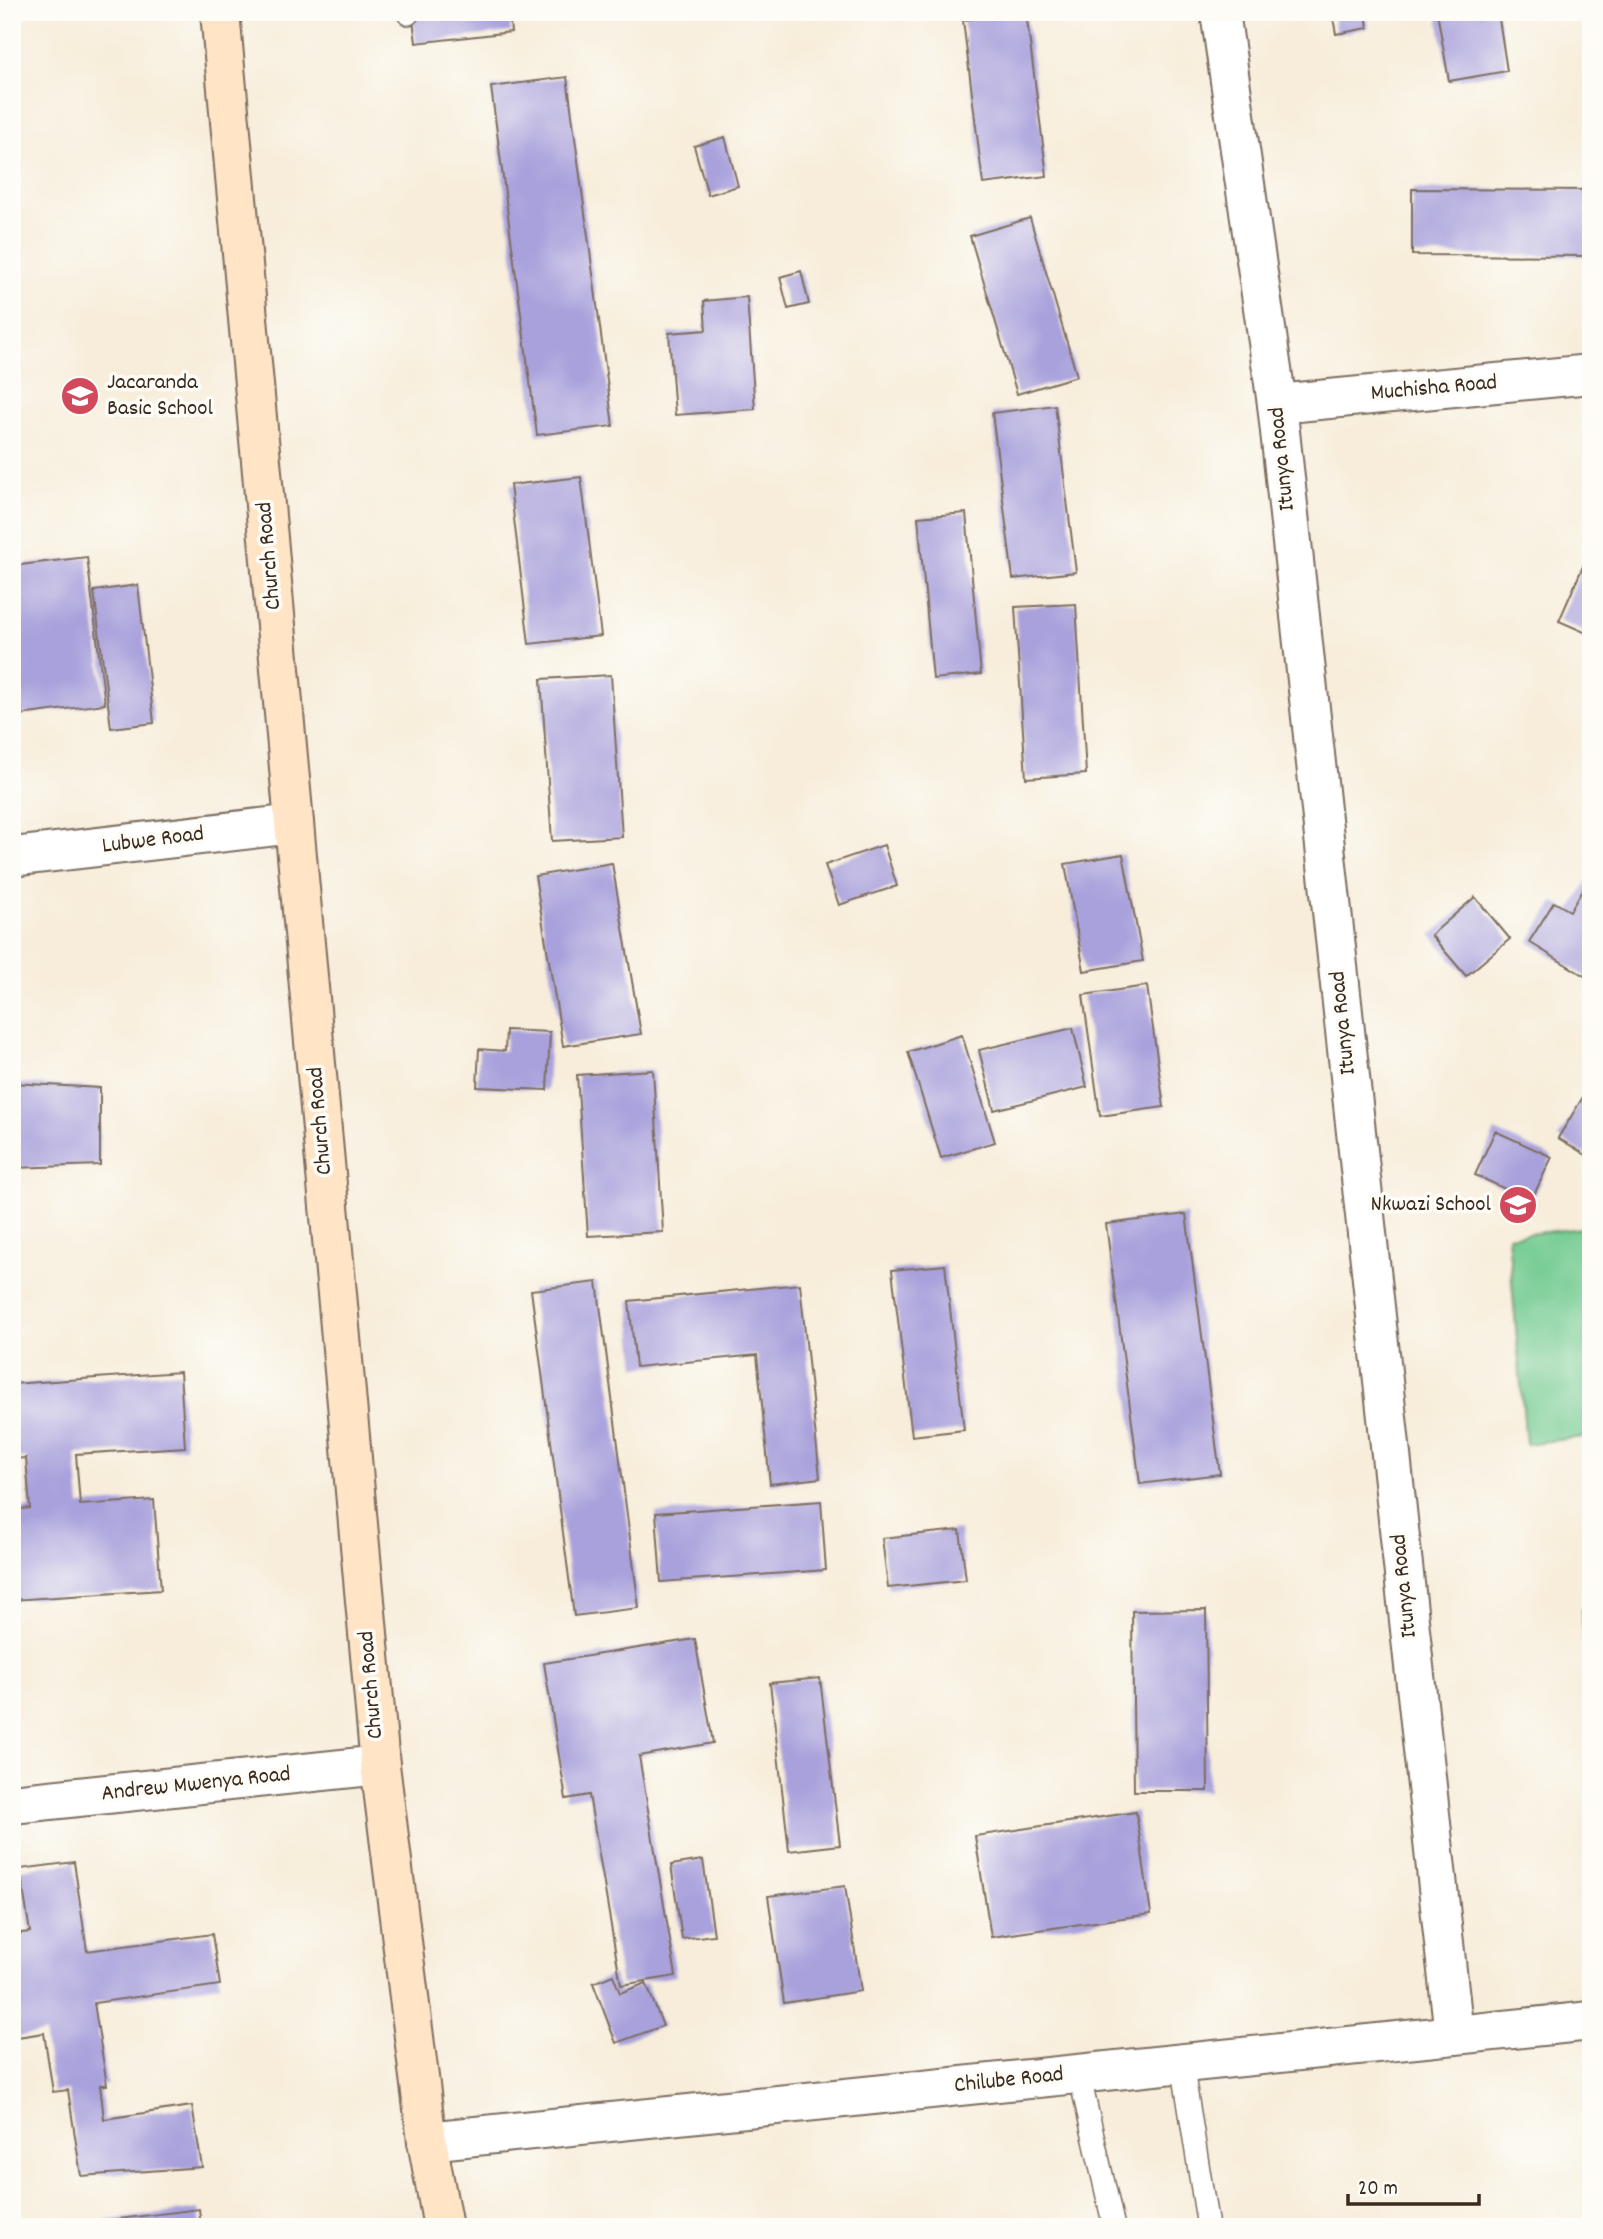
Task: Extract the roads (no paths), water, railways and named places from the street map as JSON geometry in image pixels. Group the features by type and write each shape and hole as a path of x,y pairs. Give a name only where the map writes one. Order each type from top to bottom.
{"main road":[{"name":"Church Road","path":"220,12 380,1765 427,2141 443,2227"}],"street":[{"name":"Itunya Road","path":"1220,12 1278,404 1454,2035"},
{"name":"Muchisha Road","path":"1278,404 1591,374"},
{"name":"Lubwe Road","path":"12,857 294,824"},
{"name":"Andrew Mwenya Road","path":"12,1804 380,1765"},
{"name":"Chilube Road","path":"427,2141 1591,2021"}],"lane":[{"path":"1182,2063 1208,2227"},
{"path":"1079,2074 1114,2227"}],"water":[{"path":"1591,1608 1591,1683 1581,1610"}],"place":[{"name":"Jacaranda Basic School","path":"80,396"},
{"name":"Nkwazi School","path":"1518,1205"}]}
